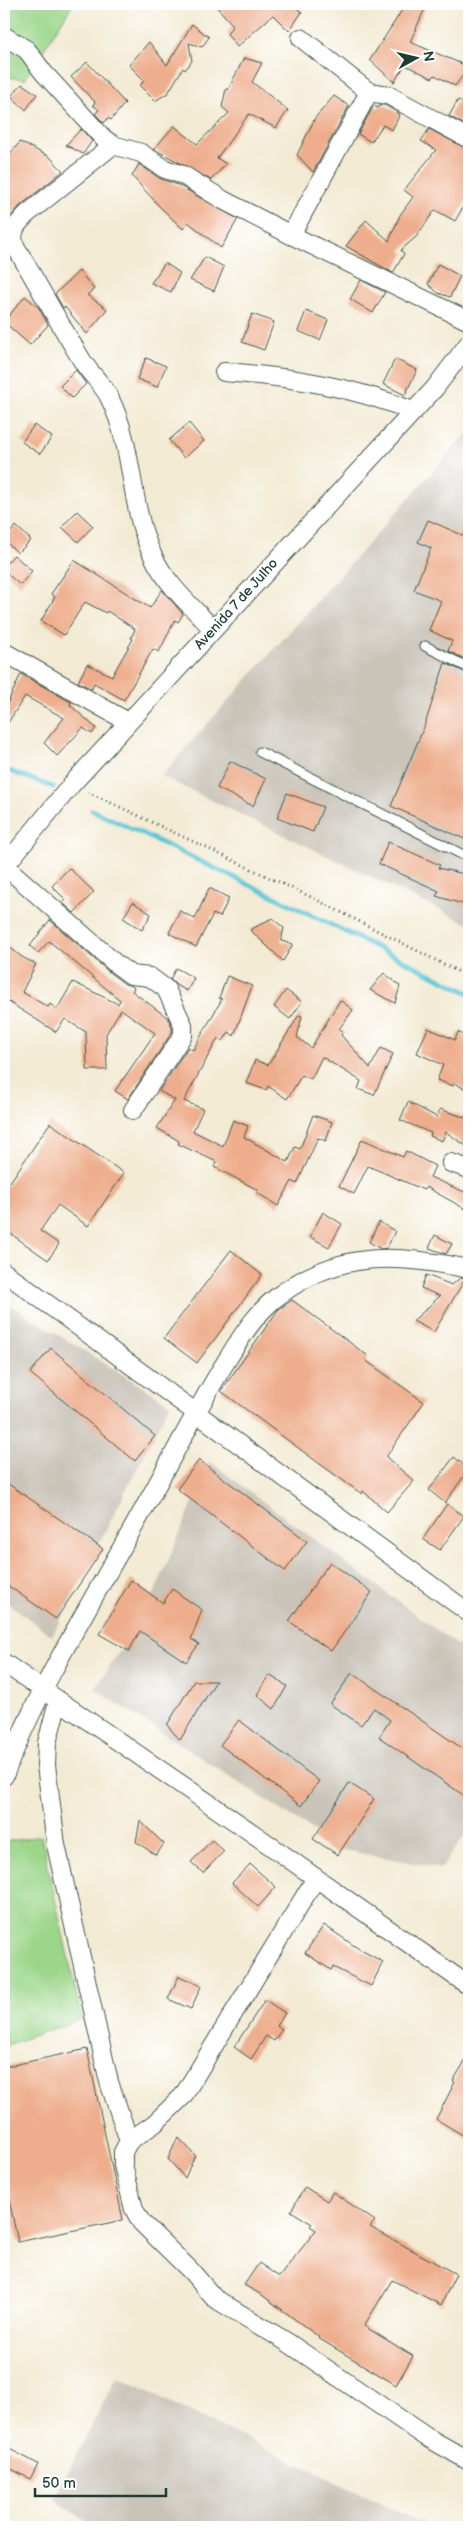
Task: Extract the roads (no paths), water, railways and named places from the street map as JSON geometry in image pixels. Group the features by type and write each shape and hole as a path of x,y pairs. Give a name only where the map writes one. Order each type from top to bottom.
{"street":[{"path":"4,36 27,50 42,72 103,138 113,145 141,153 165,169 183,175 223,200 291,235 469,321"},
{"path":"301,38 369,92 388,95 469,139"},
{"path":"291,235 369,92"},
{"path":"113,145 27,214 15,227 12,236 14,244 87,368 110,397 128,448 143,530 152,556 162,572 213,629"},
{"name":"Avenida 7 de Julho","path":"4,867 72,784 435,388 469,343"},
{"path":"224,372 284,376 373,396 413,411"},
{"path":"4,652 128,722"},
{"path":"4,867 116,964 131,975 150,977 158,981 184,1024 183,1035 133,1110"},
{"path":"450,1163 469,1169"},
{"path":"4,1776 42,1690 195,1413 249,1324 280,1294 314,1274 346,1261 381,1258 419,1259 469,1270"},
{"path":"4,1272 469,1614"},
{"path":"4,1663 469,1986"},
{"path":"58,1701 47,1743 46,1765 56,1845 109,2082 129,2142"},
{"path":"316,1878 182,2096 154,2124 129,2142 123,2152 123,2165 134,2209 141,2222 191,2271 214,2298 287,2342 425,2436 469,2460"}],"lane":[{"path":"424,646 469,668"},
{"path":"260,752 469,858"}],"waterway":[{"path":"4,769 53,787"},
{"path":"92,810 269,894 469,993"}]}
